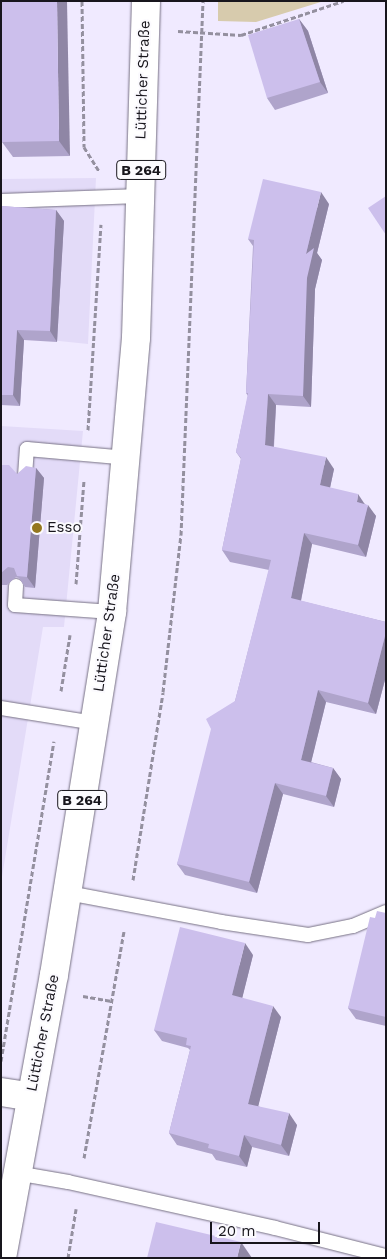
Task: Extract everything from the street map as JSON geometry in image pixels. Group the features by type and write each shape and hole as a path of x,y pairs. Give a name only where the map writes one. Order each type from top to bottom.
{"main road":[{"name":"Lütticher Straße","path":"2,1258 68,893 112,612 127,458 136,338 146,1"},
{"path":"1,1092 31,1096"}],"lane":[{"path":"1,202 140,196"},
{"path":"25,476 26,449 127,458"},
{"path":"16,586 15,605 112,612"},
{"path":"1,708 95,724"},
{"path":"68,893 308,935 353,926 386,912"},
{"path":"16,1173 80,1185 386,1256"}],"path":[{"path":"2,1060 74,609 87,454 103,176 84,147 82,1"},
{"path":"68,1258 129,904 163,692 181,535 203,1"},
{"path":"145,29 241,35 343,1"},
{"path":"75,995 112,1001"}],"shaded area":[{"path":"218,1 324,1 256,22 218,21"},
{"path":"96,178 88,344 1,335 1,179"},
{"name":"Esso","path":"1,426 83,431 64,627 43,627 1,883"}],"building":[{"path":"1,1 57,1 59,141 2,142"},
{"path":"299,19 320,82 267,98 248,35"},
{"path":"263,179 321,192 306,254 314,248 307,278 303,396 268,394 265,445 326,457 320,485 358,494 357,502 368,505 358,545 304,533 291,598 386,622 386,632 368,703 318,690 301,760 333,768 326,796 275,783 249,882 177,864 211,729 206,719 235,701 271,560 222,550 241,458 236,452 248,393 246,393 254,240 248,239"},
{"path":"386,196 386,235 368,208"},
{"path":"1,206 56,210 50,331 17,330 13,395 1,395"},
{"path":"1,465 9,465 17,474 26,466 36,468 27,577 17,576 14,568 8,567 1,573"},
{"path":"377,911 386,913 386,1017 348,1008 370,917 375,918"},
{"path":"180,927 245,943 232,995 273,1006 248,1104 289,1113 281,1145 244,1135 239,1156 208,1148 209,1144 169,1133 191,1046 186,1045 187,1038 154,1030"},
{"path":"156,1222 241,1242 237,1258 147,1258"}],"place":[{"name":"Esso","path":"37,528"}]}
